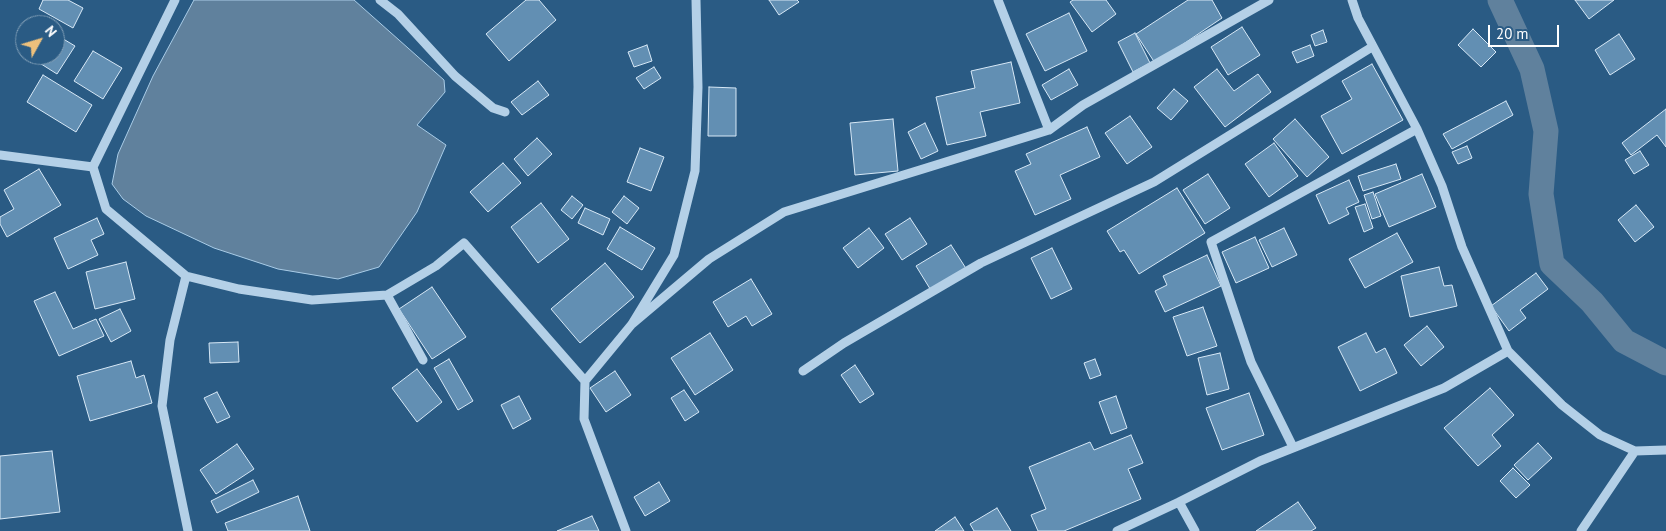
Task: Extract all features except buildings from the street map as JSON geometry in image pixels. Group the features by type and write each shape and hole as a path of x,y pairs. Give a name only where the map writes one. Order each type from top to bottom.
{"street":[{"path":"175,0 93,166 106,209 186,276 239,289 312,300 387,295 436,266 464,243 585,381"},
{"path":"380,0 398,14 455,76 493,108 505,112"},
{"path":"626,531 584,420 585,381 632,324 674,255 695,171 698,88 696,0"},
{"path":"998,0 1049,130"},
{"path":"632,324 709,259 784,212 1049,130 1083,105 1270,0"},
{"path":"1352,0 1358,18 1372,46 1418,128 1442,186 1462,246 1508,351 1562,405 1600,435 1636,451 1666,450"},
{"path":"803,372 844,344 981,262 1154,182 1372,46"},
{"path":"1293,448 1251,362 1211,242 1418,128"},
{"path":"0,155 93,166"},
{"path":"186,276 170,340 162,406 188,531"},
{"path":"387,295 424,360"},
{"path":"1117,531 1260,461 1444,388 1508,351"},
{"path":"1581,531 1636,451"},
{"path":"1179,502 1195,531"}],"water":[{"path":"194,0 354,0 444,80 445,92 417,125 446,145 417,212 379,267 338,279 278,269 214,248 146,216 123,199 112,184 118,154 153,76"}],"waterway":[{"path":"1500,0 1532,69 1546,131 1541,194 1552,264 1592,302 1624,341 1666,363"}]}
